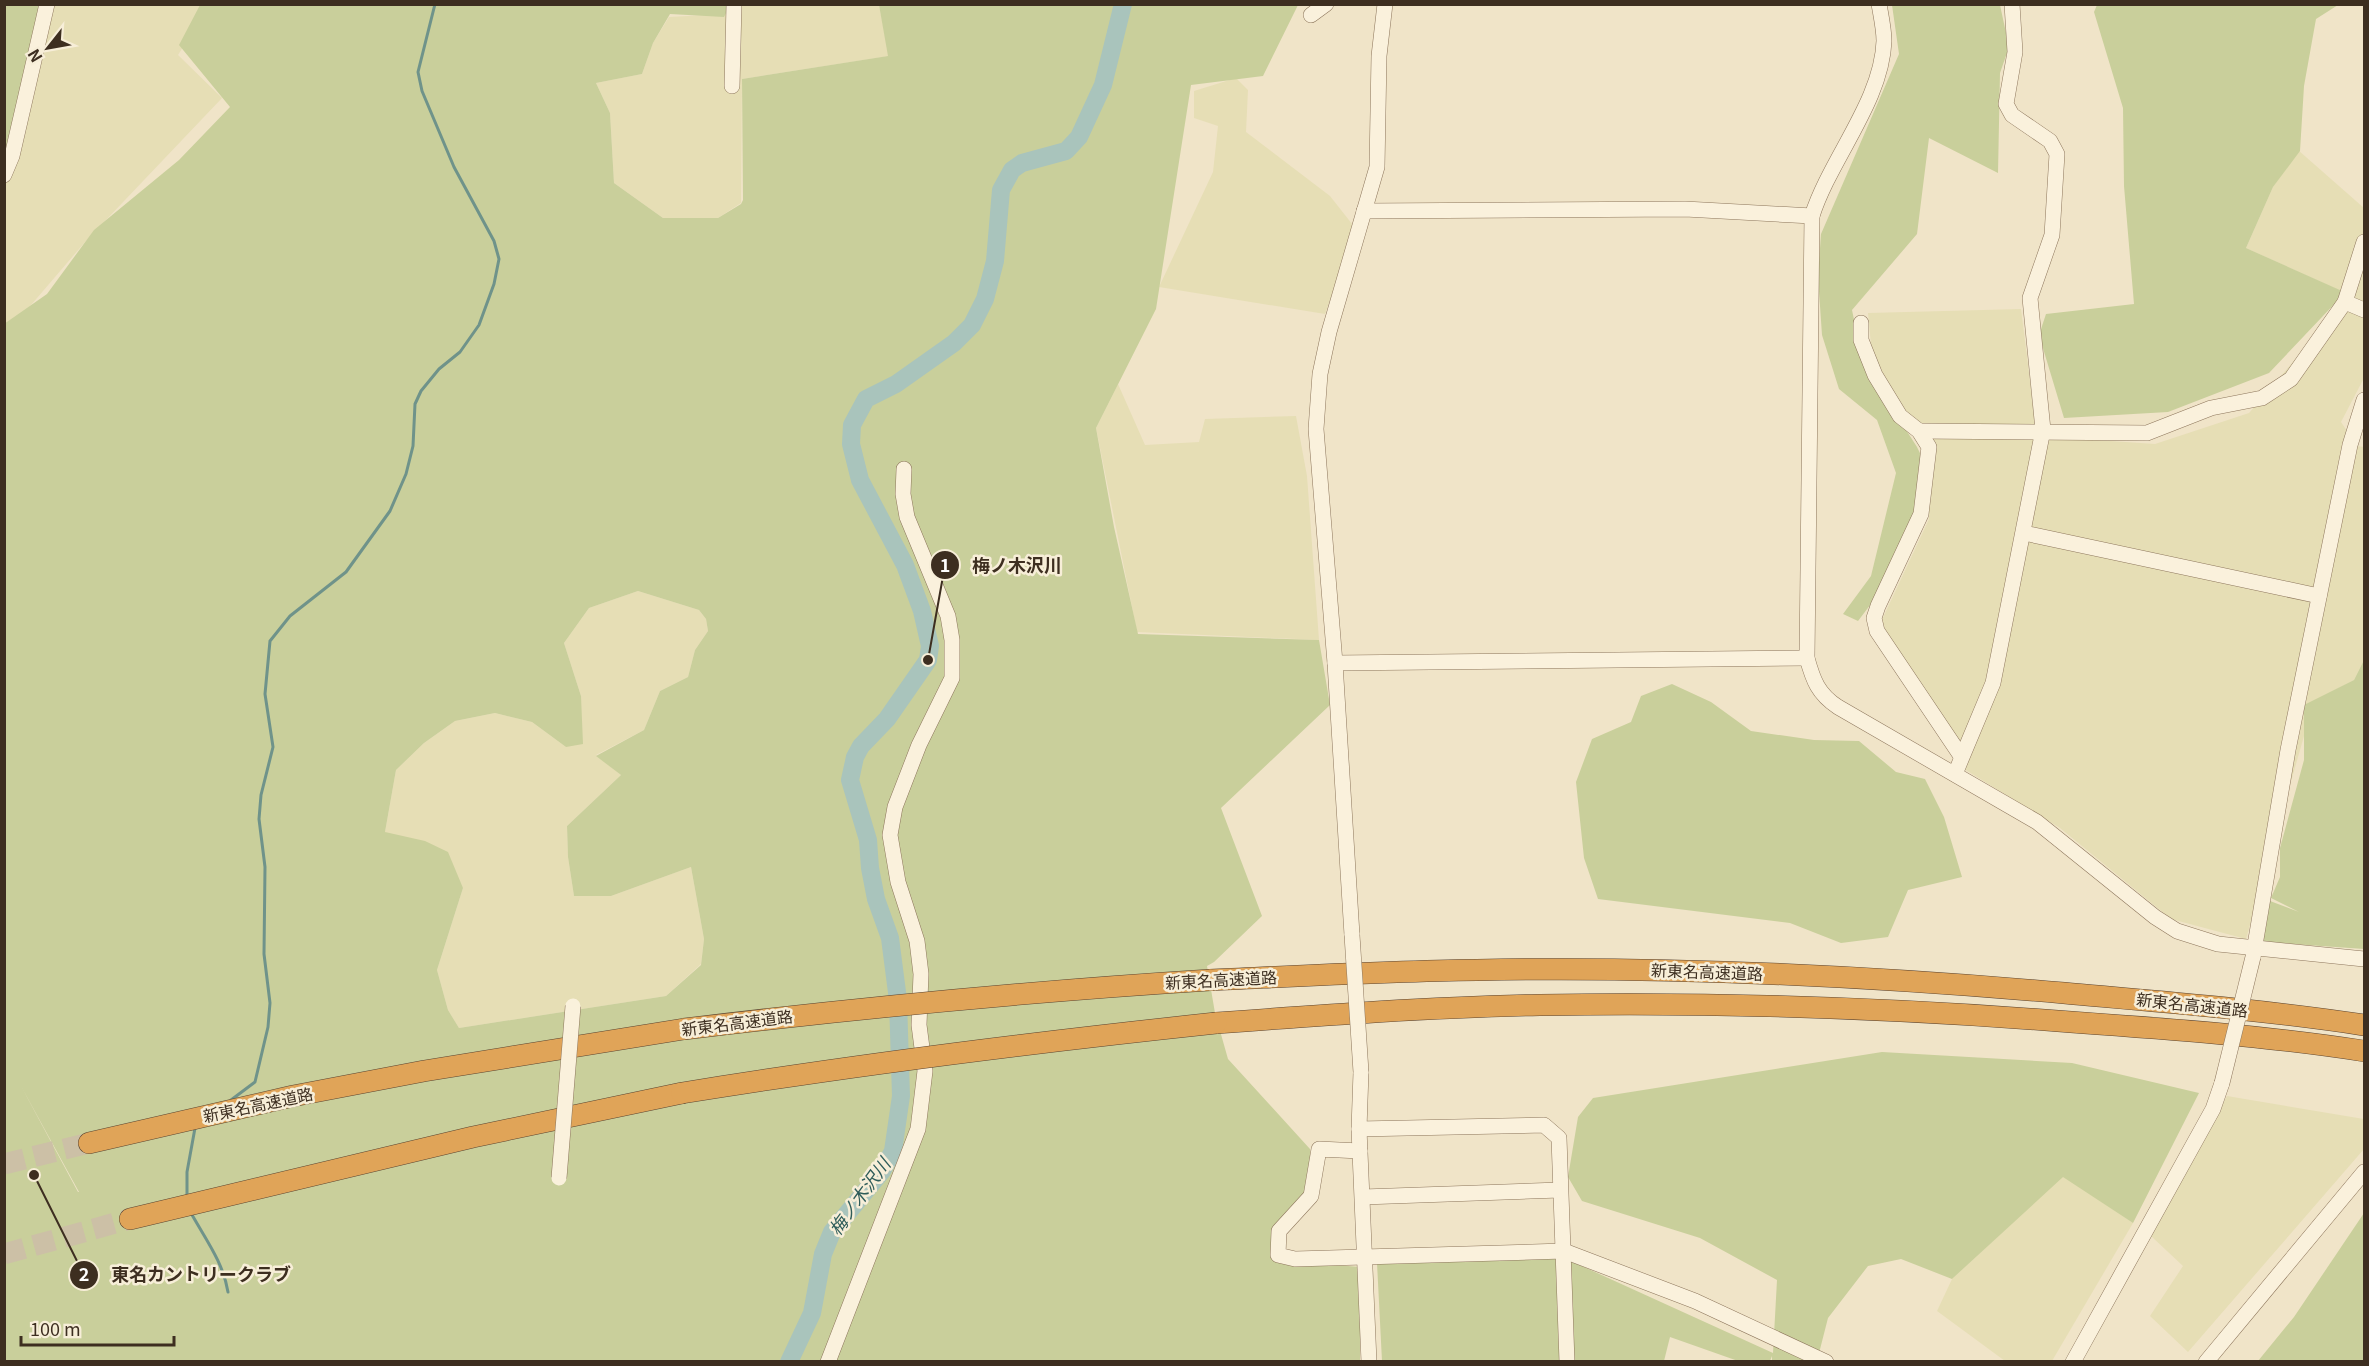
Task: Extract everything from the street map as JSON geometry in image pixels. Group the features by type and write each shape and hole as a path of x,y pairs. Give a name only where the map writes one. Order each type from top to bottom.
{"highway":[{"name":"新東名高速道路","path":"89,1143 293,1096 424,1071 684,1029 1045,990 1210,980 1478,970 1636,970 1794,975 2032,990 2364,1025"},
{"name":"新東名高速道路","path":"130,1220 473,1137 682,1093 882,1061 1012,1044 1216,1023 1382,1011 1536,1005 1799,1006 1954,1013 2087,1023 2208,1033 2364,1052"}],"street":[{"path":"4,175 12,156 47,4"},
{"path":"732,86 734,4"},
{"path":"1311,15 1326,4"},
{"path":"1369,1362 1367,1255 1359,1129 1361,1072 1335,663 1316,429 1322,363 1377,167 1379,56 1385,4"},
{"path":"1879,4 1884,41 1878,71 1868,100 1819,196 1812,216 1807,658 1814,683 1825,699 2037,822 2156,918 2177,931 2254,953 2364,959"},
{"path":"1955,774 1993,683 2043,430 2030,298 2052,235 2057,154 2050,141 2012,115 2006,104 2015,52 2012,4"},
{"path":"1364,211 1685,208 1812,216"},
{"path":"1919,431 2043,430 2147,433 2211,408 2262,398 2291,379 2345,302 2364,242"},
{"path":"2345,302 2364,310"},
{"path":"1861,323 1861,340 1875,375 1900,416 1919,431 1929,447 1921,514 1874,618 1876,631 1961,756"},
{"path":"2073,1362 2213,1109 2222,1083 2254,953 2288,750 2350,445 2364,400"},
{"path":"828,1362 918,1129 923,1093 919,950 896,873 890,835 895,807 919,745 952,678 952,640 948,616 907,517 903,494 904,469"},
{"path":"2024,534 2319,596"},
{"path":"1335,663 1807,658"},
{"path":"559,1178 573,1006"},
{"path":"1359,1129 1544,1125 1559,1138 1567,1362"},
{"path":"1360,1151 1320,1149 1311,1196 1279,1231 1278,1255 1295,1260 1367,1255 1564,1251 1695,1301 1826,1362"},
{"path":"2206,1362 2364,1172"},
{"path":"1362,1197 1560,1190"}],"shaded area":[{"path":"44,5 209,5 178,55 222,98 85,242 31,305 5,328 5,179"},
{"path":"730,5 879,5 889,56 742,79 741,203 718,218 663,218 614,183 610,113 596,83 642,74 653,43 669,17 725,14"},
{"path":"1236,78 1248,90 1246,132 1330,196 1356,229 1325,314 1159,287 1213,172 1218,126 1194,118 1194,91"},
{"path":"2298,150 2364,208 2364,378 2341,422 2357,446 2364,447 2364,660 2354,680 2314,701 2246,939 2171,919 2060,828 1964,769 1880,624 1929,519 1929,452 1872,355 1868,313 2021,309 2037,436 2155,444 2249,413 2293,362 2345,293 2246,248 2273,187"},
{"path":"1118,384 1145,445 1199,442 1205,419 1296,416 1307,476 1319,640 1137,632 1096,428"},
{"path":"638,591 699,610 706,619 708,631 695,650 688,677 660,691 644,730 596,755 621,775 567,826 568,857 574,896 611,896 691,867 704,939 701,964 666,996 459,1028 448,1010 437,970 463,888 385,832 396,770 424,743 455,721 495,713 532,722 566,747 581,696 564,643 589,608"},
{"path":"2227,1096 2364,1119 2364,1149 2188,1352 2150,1316 2183,1266 2151,1236"},
{"path":"2063,1176 2133,1223 2052,1361 2005,1361 1937,1311 1952,1279"}],"green space":[{"path":"5,5 39,5 24,133 5,185"},
{"path":"200,5 730,5 724,17 670,14 653,43 642,74 596,83 610,113 614,183 663,218 718,218 741,204 743,200 742,79 888,56 879,5 1298,5 1263,76 1191,85 1156,309 1096,428 1114,527 1138,634 1319,640 1330,705 1221,808 1262,916 1207,966 1215,1013 1228,1059 1310,1149 1313,1198 1279,1231 1278,1260 1360,1267 1360,1361 5,1361 4,324 47,294 94,230 179,160 230,107 179,45","holes":["638,591 699,610 706,619 708,631 695,650 688,677 660,691 644,730 596,756 621,775 567,826 568,857 574,896 611,896 691,867 704,939 701,965 666,996 459,1028 448,1010 437,970 463,888 448,852 425,841 385,832 396,770 424,743 455,721 495,713 532,722 566,747 583,744 581,696 564,643 589,608","21,1086 79,1192 78,1192"]},
{"path":"1892,5 2000,5 2009,47 2000,73 1998,173 1929,138 1917,234 1852,310 1863,363 1917,447 1932,478 1880,592 1858,621 1843,614 1871,576 1896,473 1877,420 1839,389 1822,335 1818,277 1821,234 1899,54"},
{"path":"2097,5 2338,5 2316,19 2304,86 2300,151 2273,187 2246,248 2342,291 2340,298 2269,373 2168,412 2064,418 2039,335 2046,314 2134,304 2124,186 2123,108 2094,12"},
{"path":"2364,660 2364,949 2263,942 2270,901 2299,912 2271,898 2280,877 2280,848 2304,760 2304,705 2354,680"},
{"path":"1672,684 1711,702 1751,731 1814,740 1859,741 1896,772 1925,779 1944,817 1962,877 1908,890 1888,937 1841,943 1790,923 1598,899 1584,858 1576,782 1592,739 1631,722 1641,696"},
{"path":"1882,1052 2072,1063 2199,1093 2133,1223 2063,1177 1952,1279 1901,1259 1868,1266 1828,1318 1817,1361 1772,1361 1772,1356 1770,1361 1738,1361 1670,1337 1664,1361 1382,1361 1377,1263 1562,1257 1773,1353 1777,1280 1700,1238 1582,1201 1568,1177 1578,1117 1593,1098"},
{"path":"2364,1213 2364,1361 2258,1361 2294,1317"}],"waterway":[{"path":"231,1100 255,1082 268,1027 270,1003 264,954 265,867 259,819 261,795 273,747 265,694 270,641 290,616 346,572 390,511 406,474 413,446 415,404 421,391 439,369 460,352 479,325 494,284 499,259 494,241 454,167 422,91 418,72 435,4"},
{"name":"梅ノ木沢川","path":"789,1362 812,1313 823,1254 832,1232 882,1171 893,1151 901,1096 898,1000 890,938 876,899 868,840 850,780 855,757 861,746 887,719 928,660 930,646 922,611 905,565 860,480 851,444 852,425 866,399 896,384 954,343 972,325 985,299 995,261 1001,190 1012,170 1022,163 1066,151 1079,137 1103,85 1123,4"},
{"path":"187,1198 187,1172 195,1128"},
{"path":"191,1213 218,1261 228,1292"}],"tunnel":[{"path":"4,1164 89,1143"},
{"path":"4,1254 130,1219"}],"place":[{"name":"梅ノ木沢川","path":"928,660"},
{"name":"東名カントリークラブ","path":"34,1175"}]}
